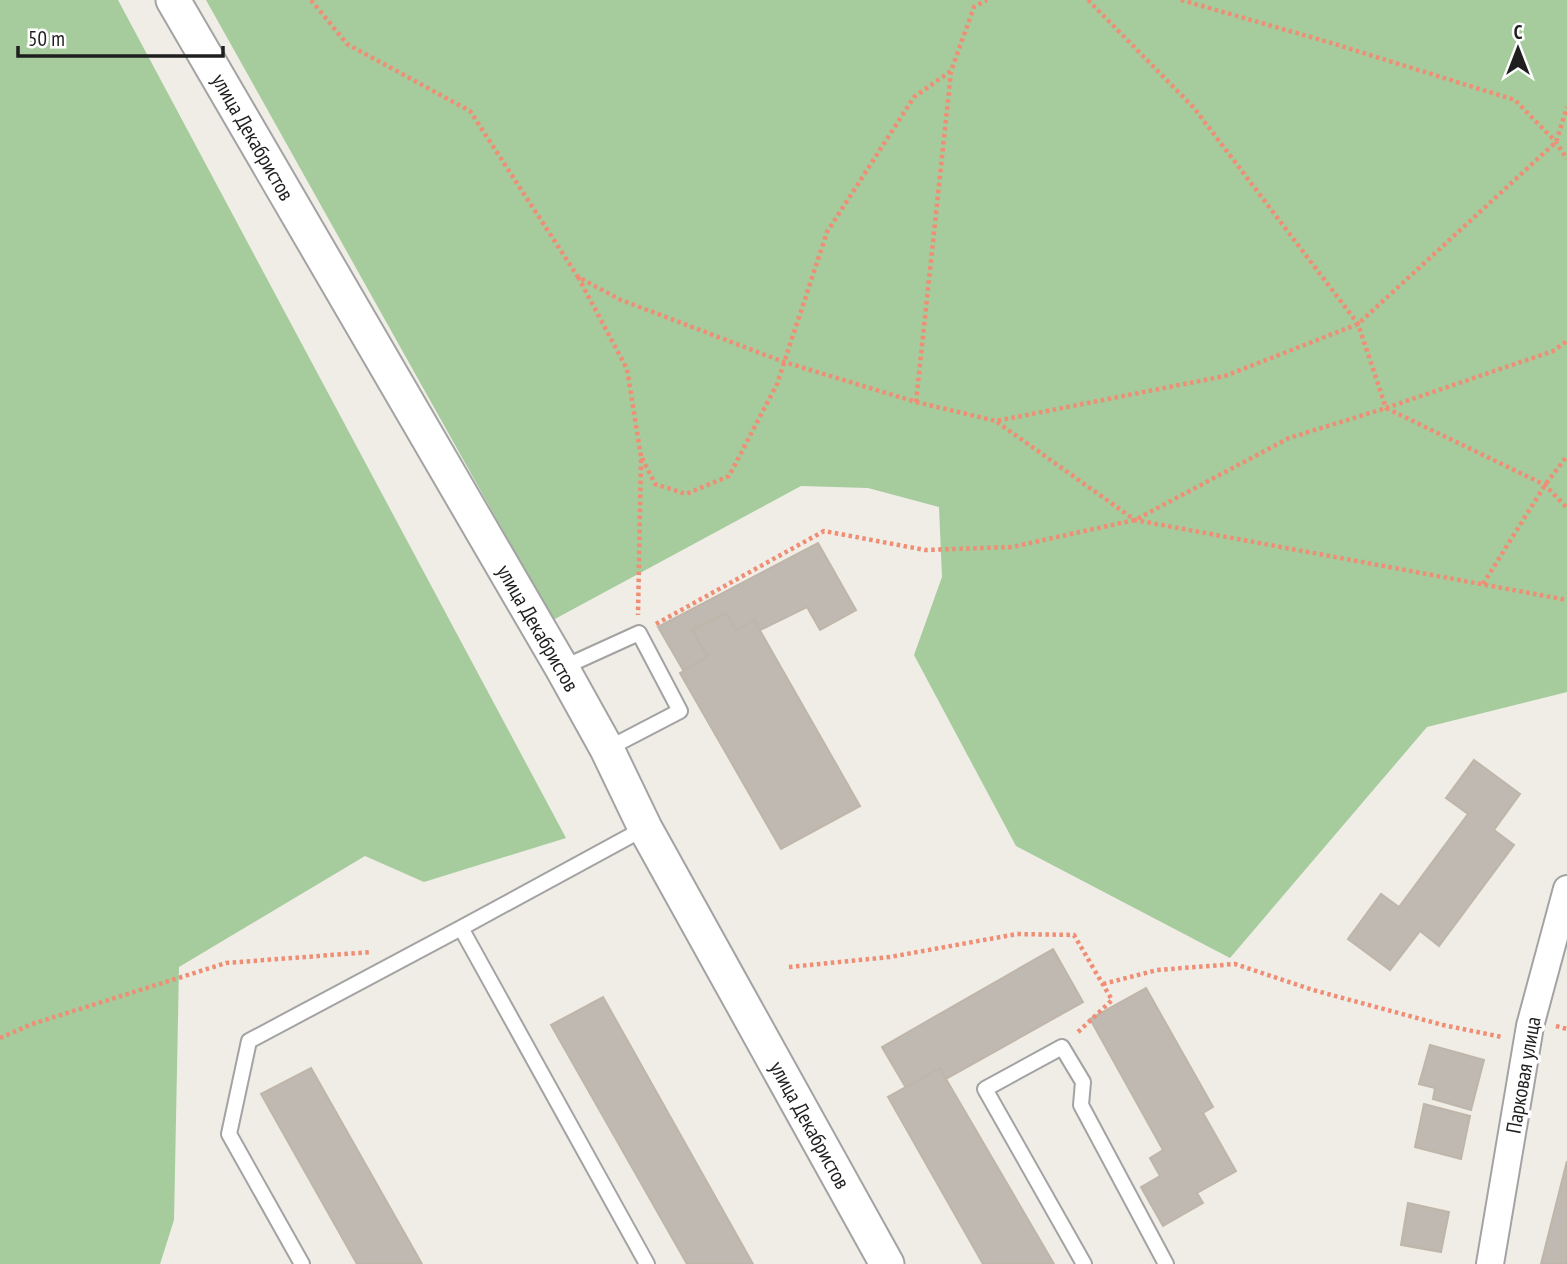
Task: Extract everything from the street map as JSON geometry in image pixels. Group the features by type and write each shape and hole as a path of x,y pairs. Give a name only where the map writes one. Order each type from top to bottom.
{"street":[{"name":"улица Декабристов","path":"173,0 562,668 607,750 645,828 887,1264"},
{"name":"Парковая улица","path":"1490,1264 1527,1042 1567,889"}],"lane":[{"path":"562,668 639,633 680,711 607,750"},
{"path":"302,1264 229,1134 249,1041 645,828"},
{"path":"461,928 647,1264"},
{"path":"1084,1264 985,1089 1062,1047 1083,1082 1081,1105 1167,1264"}],"path":[{"path":"311,0 347,44 470,111 578,277 627,369 641,457 637,607 639,633 824,531 925,550 1012,547 1135,520 1289,438 1553,351 1567,341"},
{"path":"916,402 951,71 974,7 987,0"},
{"path":"1088,0 1194,108 1358,324 1386,408 1545,485 1567,508"},
{"path":"1181,0 1514,100 1556,142 1567,159"},
{"path":"641,457 655,484 686,494 729,476 776,384 827,232 914,97 951,71"},
{"path":"996,421 1225,376 1358,324 1556,142 1567,107"},
{"path":"578,277 621,300 784,362 916,402 996,421 1135,520 1567,600"},
{"path":"1483,584 1545,485 1567,456"},
{"path":"789,967 890,957 1017,934 1074,935 1112,1000 1062,1047"},
{"path":"0,1038 32,1024 226,963 371,952"},
{"path":"1103,984 1157,971 1235,964 1312,990 1430,1022 1527,1042"}],"green space":[{"path":"0,0 118,0 566,838 424,882 365,856 179,967 174,1220 160,1264 0,1264"},
{"path":"206,0 1567,0 1567,692 1427,727 1230,958 1016,846 914,655 942,577 939,507 868,488 801,486 553,620"}],"building":[{"path":"818,543 856,610 820,630 807,607 760,630 754,620 736,630 726,613 692,630 708,657 683,670 658,627"},
{"path":"726,613 736,630 754,620 860,806 781,849 680,673 708,657 692,630"},
{"path":"1474,760 1520,794 1494,830 1514,845 1439,946 1420,931 1390,970 1348,939 1381,894 1399,907 1468,814 1446,798"},
{"path":"1053,949 1083,1002 946,1079 940,1068 906,1088 882,1047"},
{"path":"1146,988 1213,1107 1203,1113 1236,1171 1197,1193 1203,1203 1163,1226 1141,1187 1160,1176 1150,1158 1163,1150 1090,1019"},
{"path":"603,997 753,1264 687,1264 551,1025"},
{"path":"1430,1045 1484,1060 1471,1110 1433,1099 1435,1088 1419,1084"},
{"path":"311,1068 422,1264 357,1264 261,1094"},
{"path":"940,1068 1054,1264 983,1264 888,1097"},
{"path":"1424,1104 1470,1116 1461,1159 1415,1147"},
{"path":"1567,1161 1567,1264 1541,1264"},
{"path":"1408,1203 1449,1212 1441,1252 1401,1245"}]}
